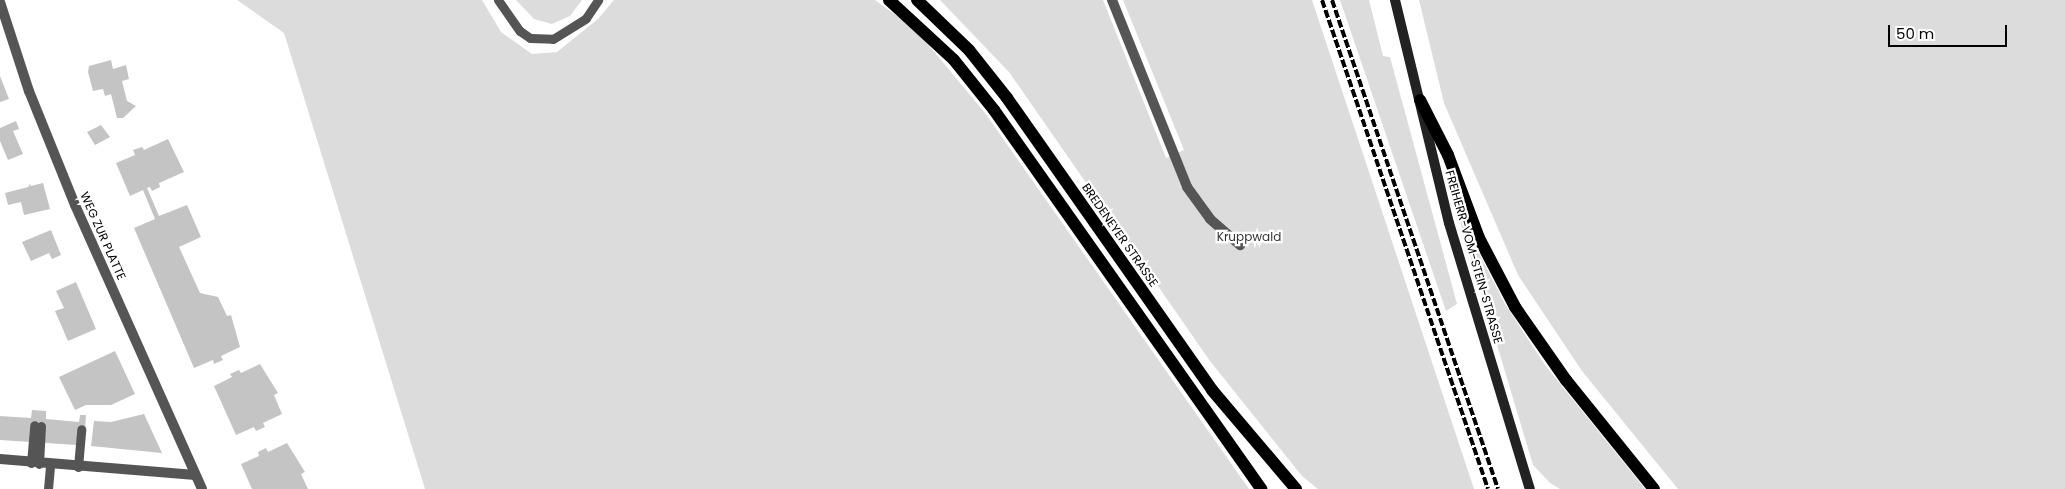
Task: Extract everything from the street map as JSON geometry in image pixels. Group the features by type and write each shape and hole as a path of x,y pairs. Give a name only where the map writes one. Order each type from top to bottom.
{"main road":[{"path":"889,0 954,60 994,110 1261,489"},
{"name":"BREDENEYER STRASSE","path":"917,0 970,50 1007,98 1212,390 1296,489"},
{"name":"FREIHERR-VOM-STEIN-STRASSE","path":"1395,0 1449,223 1530,489"},
{"path":"1420,100 1448,156 1479,238 1515,307 1566,380 1654,489"}],"street":[{"path":"1112,0 1186,187 1210,219 1240,245"},
{"name":"WEG ZUR PLATTE","path":"0,2 29,91 75,205 202,489"},
{"path":"0,459 50,465 195,475"}],"lane":[{"path":"498,0 520,32 530,38 553,39 586,18 598,0"},
{"path":"35,463 38,425"},
{"path":"78,467 82,430"},
{"path":"48,489 50,465"}],"green space":[{"path":"237,0 482,0 501,32 532,54 557,52 598,19 614,0 875,0 916,30 985,113 1249,489 425,489 284,33"},
{"path":"516,0 582,0 570,16 552,24 534,19"},
{"name":"Kruppwald","path":"940,0 1103,0 1166,158 1184,150 1123,0 1312,0 1474,489 1318,489 1302,476 1210,361 1009,72"},
{"path":"1340,0 1369,0 1383,56 1390,57 1457,304 1446,311"},
{"path":"1419,0 2065,0 2065,489 1678,489 1582,371 1518,275 1444,103"},
{"path":"1456,208 1505,304 1545,365 1645,489 1560,489 1550,483 1533,465"}],"building":[{"path":"111,60 113,69 126,65 129,79 122,81 127,101 136,106 123,118 117,118 111,94 105,96 103,89 93,91 88,72 89,66"},
{"path":"0,76 9,99 0,102"},
{"path":"16,121 19,129 13,131 23,154 8,160 0,141 0,128"},
{"path":"101,125 110,137 95,145 87,132"},
{"path":"168,139 184,172 159,183 160,187 152,191 150,187 147,188 159,216 187,205 201,237 179,247 200,293 218,297 227,316 231,315 240,347 221,356 223,360 214,364 213,360 194,368 134,228 155,219 143,190 130,196 116,163 135,155 133,150 142,147 144,150"},
{"path":"43,183 50,209 24,215 21,202 8,205 5,193 28,187 30,184 31,186"},
{"path":"51,230 61,255 52,259 49,253 31,261 22,242"},
{"path":"76,282 96,329 68,341 55,311 64,308 56,291"},
{"path":"115,351 135,394 111,405 86,405 75,410 59,377"},
{"path":"260,364 278,393 274,395 282,414 263,423 265,427 256,431 254,427 236,435 214,386 232,377 230,374 239,370 241,373"},
{"path":"32,410 46,411 46,419 79,422 80,415 86,415 85,429 77,445 0,440 0,416 31,418"},
{"path":"144,414 162,453 91,446 94,421 111,422"},
{"path":"287,443 305,472 301,474 308,489 252,489 241,464 259,456 258,452 266,448 268,452"}],"railway":[{"path":"1322,0 1488,489"},
{"path":"1332,0 1498,489"}]}
